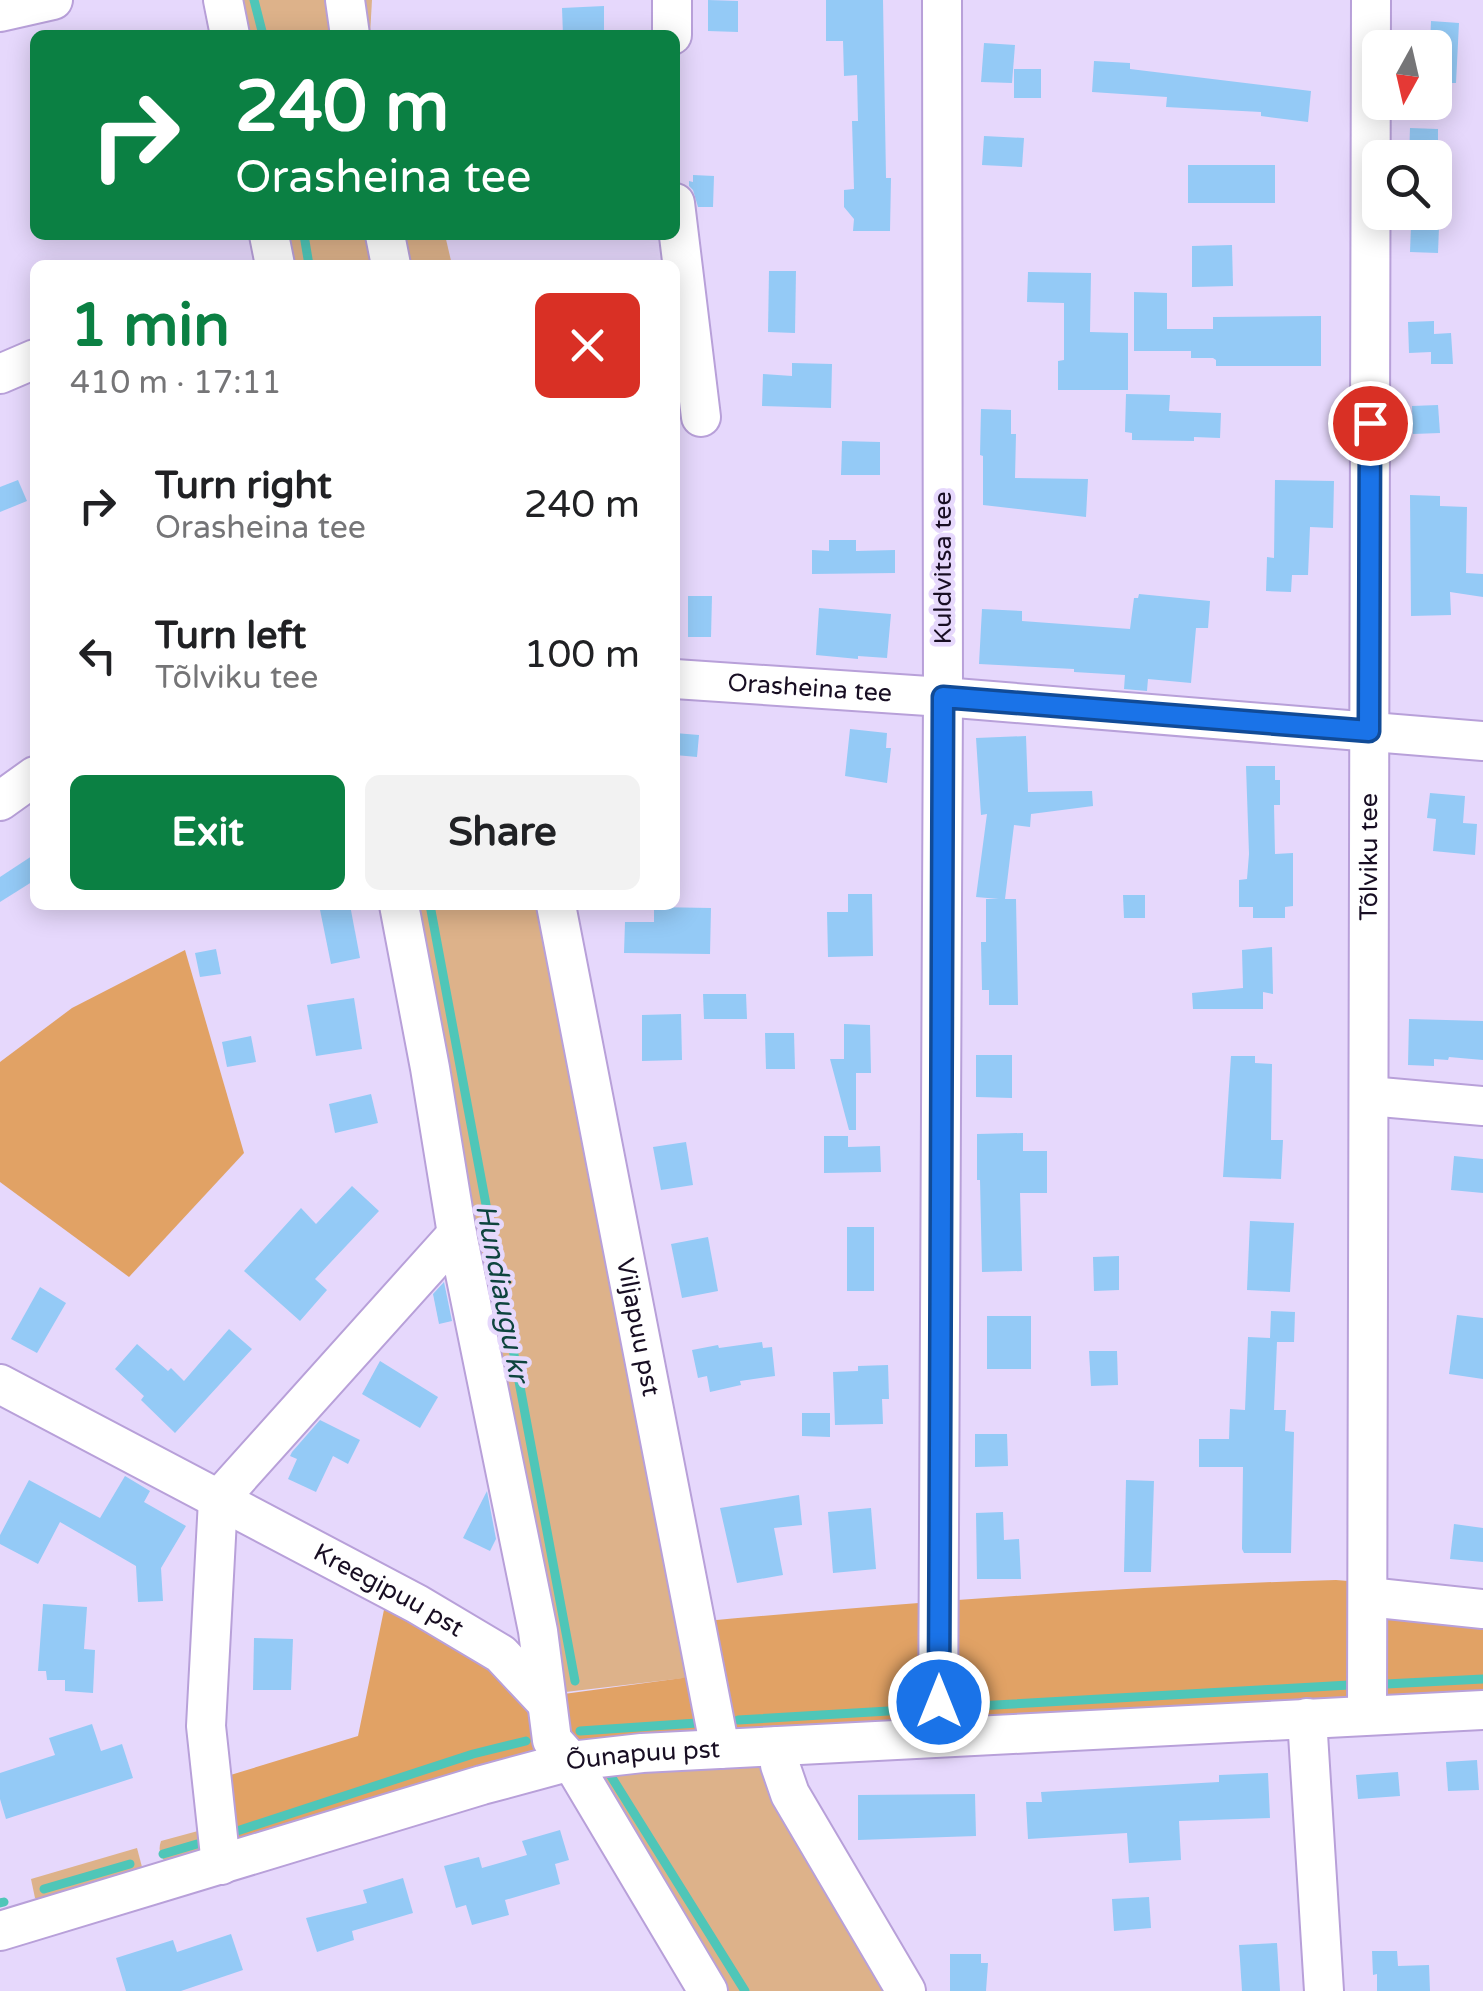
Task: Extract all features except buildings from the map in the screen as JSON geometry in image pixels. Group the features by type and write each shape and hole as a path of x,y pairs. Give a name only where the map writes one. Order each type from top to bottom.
{"street":[{"path":"0,12 54,0"},
{"path":"223,0 229,30"},
{"path":"345,0 349,30"},
{"path":"672,0 672,30"},
{"name":"Kuldvitsa tee","path":"938,1736 942,0"},
{"name":"Tõlviku tee","path":"1367,1714 1371,0"},
{"path":"679,240 701,417"},
{"path":"0,374 30,361"},
{"name":"Orasheina tee","path":"680,679 1483,741"},
{"path":"0,801 30,780"},
{"path":"401,910 458,1234 538,1631 552,1740 570,1761 708,1991"},
{"name":"Viljapuu pst","path":"557,910 720,1749"},
{"path":"1369,1096 1483,1106"},
{"path":"221,1865 206,1726 218,1500 458,1234"},
{"name":"Kreegipuu pst","path":"0,1384 417,1604 501,1654 546,1702"},
{"path":"1368,1597 1483,1609"},
{"name":"Õunapuu pst","path":"0,1931 570,1761 642,1753 938,1736 1483,1710"},
{"path":"1307,1718 1324,1991"},
{"path":"778,1746 790,1794 906,1991"}],"shaded area":[{"path":"238,0 372,0 370,30 244,30"},
{"path":"284,240 446,240 451,260 288,260"},
{"path":"410,910 572,910 693,1677 557,1693"},
{"path":"185,950 244,1153 129,1277 0,1182 0,1062 72,1008"},
{"path":"1336,1580 1483,1592 1483,1692 699,1734 236,1845 224,1777 358,1736 386,1600 534,1698 712,1674 706,1621 1021,1596"},
{"path":"758,1761 768,1768 896,1991 721,1991 591,1772"},
{"path":"209,1828 201,1858 169,1867 160,1852 161,1841"},
{"path":"137,1848 142,1867 136,1876 45,1903 35,1898 31,1879"}],"waterway":[{"name":"Hundiaugu kr","path":"254,0 262,30"},
{"name":"Hundiaugu kr","path":"305,240 308,260"},
{"name":"Hundiaugu kr","path":"431,910 575,1681"},
{"path":"1386,1684 1483,1679"},
{"path":"959,1707 1349,1685"},
{"path":"738,1720 922,1709"},
{"path":"580,1731 697,1723"},
{"path":"234,1832 473,1754 526,1741"},
{"name":"Hundiaugu kr","path":"609,1773 745,1991"},
{"path":"163,1854 197,1844"},
{"path":"44,1889 130,1864"},
{"path":"0,1903 4,1902"}],"route":[{"path":"939,1702 943,697 1369,731 1370,423"}]}
